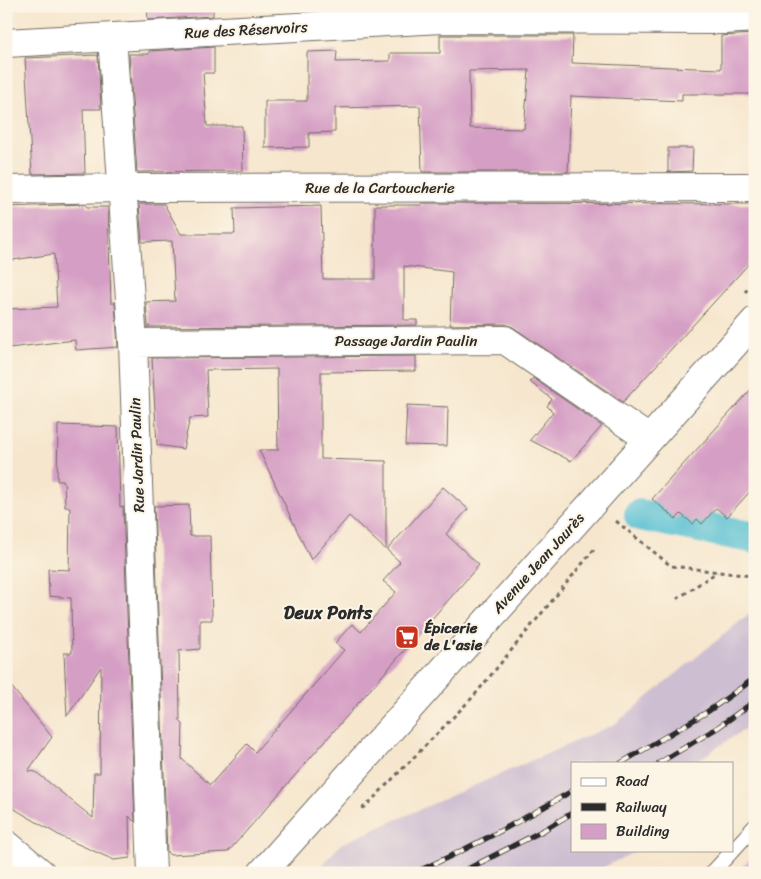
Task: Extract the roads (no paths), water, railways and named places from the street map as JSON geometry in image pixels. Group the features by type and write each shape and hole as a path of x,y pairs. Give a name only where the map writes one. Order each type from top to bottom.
{"street":[{"name":"Rue des Réservoirs","path":"6,43 441,19 725,20 749,14"},
{"name":"Rue Jardin Paulin","path":"112,37 133,343 152,873"},
{"name":"Rue de la Cartoucherie","path":"6,190 122,188 755,187"},
{"name":"Avenue Jean Jaurès","path":"262,873 755,321"},
{"name":"Passage Jardin Paulin","path":"133,343 505,340 649,439"},
{"path":"9,852 41,873"}],"lane":[{"path":"734,849 755,826"},
{"path":"712,873 731,852"}],"waterway":[{"path":"640,515 755,538"}],"railway":[{"path":"623,762 707,712 755,678"},
{"path":"661,762 717,728 755,701"},
{"path":"414,873 494,834 571,792"},
{"path":"460,873 544,830 571,814"}],"place":[{"name":"Épicerie de L'asie","path":"407,637"}],"district":[{"name":"Deux Ponts","path":"328,613"}]}
